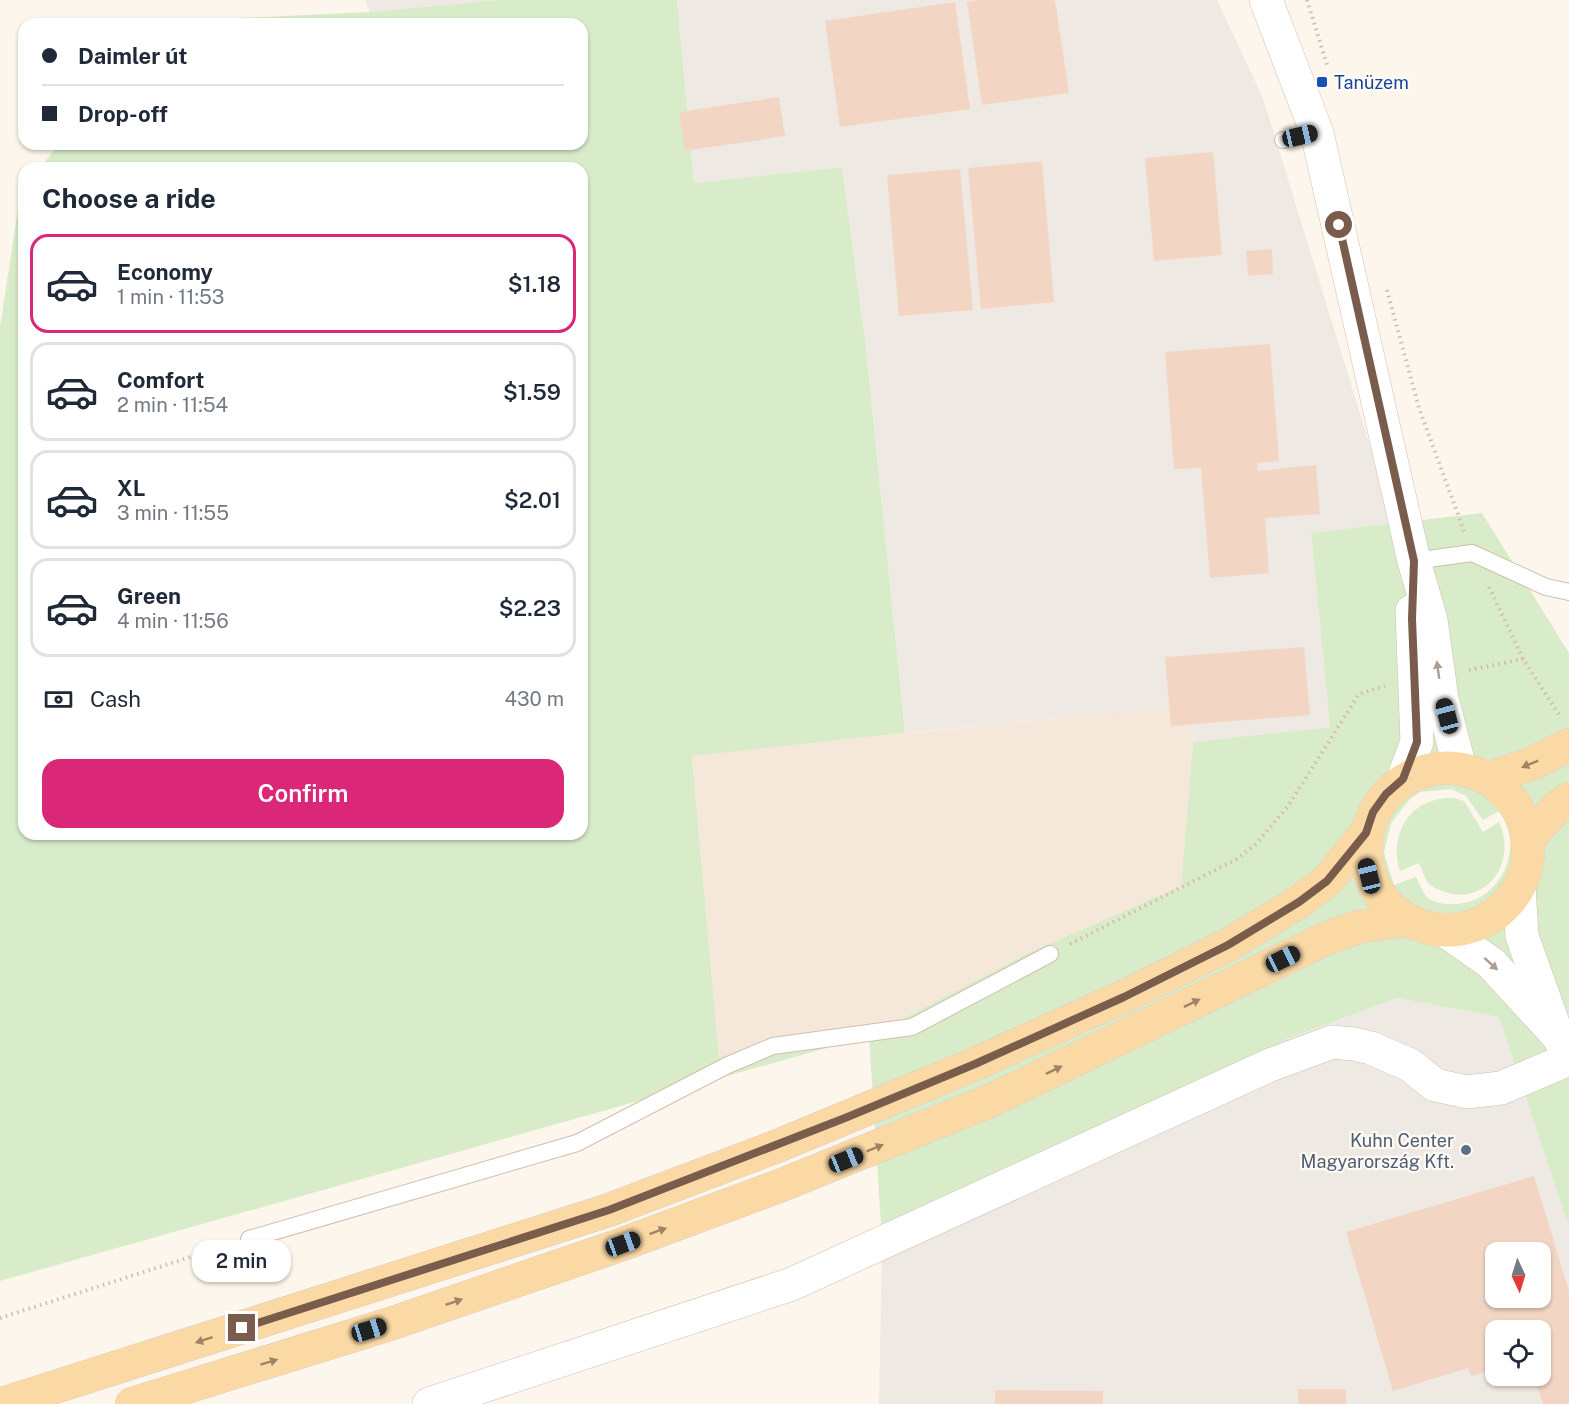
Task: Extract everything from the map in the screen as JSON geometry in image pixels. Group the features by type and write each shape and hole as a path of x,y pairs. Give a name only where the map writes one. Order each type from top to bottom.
{"main road":[{"path":"1474,773 1501,787 1519,811 1528,840 1525,872 1519,887 1505,906 1487,920 1459,930 1424,927 1406,920 1383,901 1369,876 1365,855 1366,833 1373,812 1386,794 1403,779 1431,769 1474,773 1533,763 1565,730"},
{"path":"1528,840 1556,808 1569,799"},
{"path":"2,1404 609,1210 780,1145 975,1064 1124,997 1228,945 1299,902 1327,881 1366,833"},
{"path":"132,1404 390,1324 623,1244 782,1185 994,1099 1324,939 1358,927 1406,920"}],"street":[{"path":"1266,0 1317,133 1414,561 1431,620 1442,699 1474,773"},
{"path":"1403,779 1417,742 1412,619 1414,561"},
{"path":"1519,887 1522,936 1565,1050"},
{"path":"1444,930 1491,963 1565,1050"},
{"path":"429,1404 792,1284 1270,1065 1332,1042 1371,1048 1410,1065 1435,1085 1467,1092 1501,1088 1565,1050"}],"lane":[{"path":"1283,140 1317,133"},
{"path":"1414,561 1472,553 1546,587 1569,592"},
{"path":"249,1239 577,1143 728,1065 773,1046 912,1027 1050,954"}],"path":[{"path":"1307,0 1330,77"},
{"path":"1385,283 1419,408 1472,553 1523,659 1565,730"},
{"path":"1468,670 1523,659"},
{"path":"1050,954 1238,859 1256,844 1288,806 1359,694 1388,685"},
{"path":"0,1318 249,1239"}],"shaded area":[{"path":"365,0 497,0 370,12"},
{"path":"677,0 1217,0 1263,98 1394,524 1311,533 1330,727 1193,742 1187,705 905,733 866,348 842,167 694,183"},
{"path":"1187,705 1193,742 1181,886 1028,953 870,1036 719,1058 692,755"},
{"path":"1397,998 1499,1017 1569,1227 1569,1404 879,1404 882,1241 1287,1039"}],"green space":[{"path":"497,0 677,0 694,183 842,167 866,348 905,733 692,756 719,1057 868,1036 0,1281 0,327 18,210 18,840 588,840 588,162 45,162 54,150 588,150 588,18 241,18 370,12"},
{"path":"1482,513 1569,653 1569,1227 1499,1017 1397,998 1287,1039 882,1241 869,1036 1028,953 1181,886 1193,742 1330,727 1311,533","holes":["1451,789 1466,796 1483,820 1501,810 1508,825 1509,858 1494,886 1482,896 1467,902 1449,904 1427,897 1416,877 1394,885 1384,853 1391,823 1410,799 1421,792"]},
{"path":"1454,798 1464,801 1483,832 1499,822 1504,837 1501,866 1494,878 1484,887 1472,893 1458,895 1442,891 1429,884 1419,863 1400,871 1397,857 1397,843 1401,830 1415,810 1439,799"}],"building":[{"path":"1055,0 1069,93 982,105 967,2"},
{"path":"955,2 970,109 840,127 825,21"},
{"path":"779,97 785,136 685,151 679,112"},
{"path":"1213,152 1222,255 1154,261 1145,158"},
{"path":"1042,161 1054,302 981,309 968,168"},
{"path":"960,169 973,310 899,316 887,175"},
{"path":"1272,249 1273,274 1248,276 1246,251"},
{"path":"1270,344 1279,461 1257,463 1258,471 1316,465 1320,514 1265,518 1269,573 1210,578 1201,468 1174,469 1165,352"},
{"path":"1304,647 1310,715 1171,726 1165,657"},
{"path":"1534,1176 1569,1291 1569,1404 1543,1404 1537,1386 1551,1386 1551,1320 1485,1320 1485,1372 1471,1376 1468,1368 1393,1391 1346,1232"},
{"path":"1298,1389 1346,1389 1346,1404 1298,1404"},
{"path":"995,1390 1103,1391 1103,1404 995,1404"}],"place":[{"name":"Tanüzem","path":"1322,82"},
{"name":"Kuhn Center Magyarország Kft.","path":"1466,1150"}],"route":[{"path":"242,1328 609,1210 780,1145 975,1064 1124,997 1228,945 1299,902 1327,881 1366,833 1373,812 1386,794 1403,779 1417,742 1412,619 1414,561 1339,225"}]}
